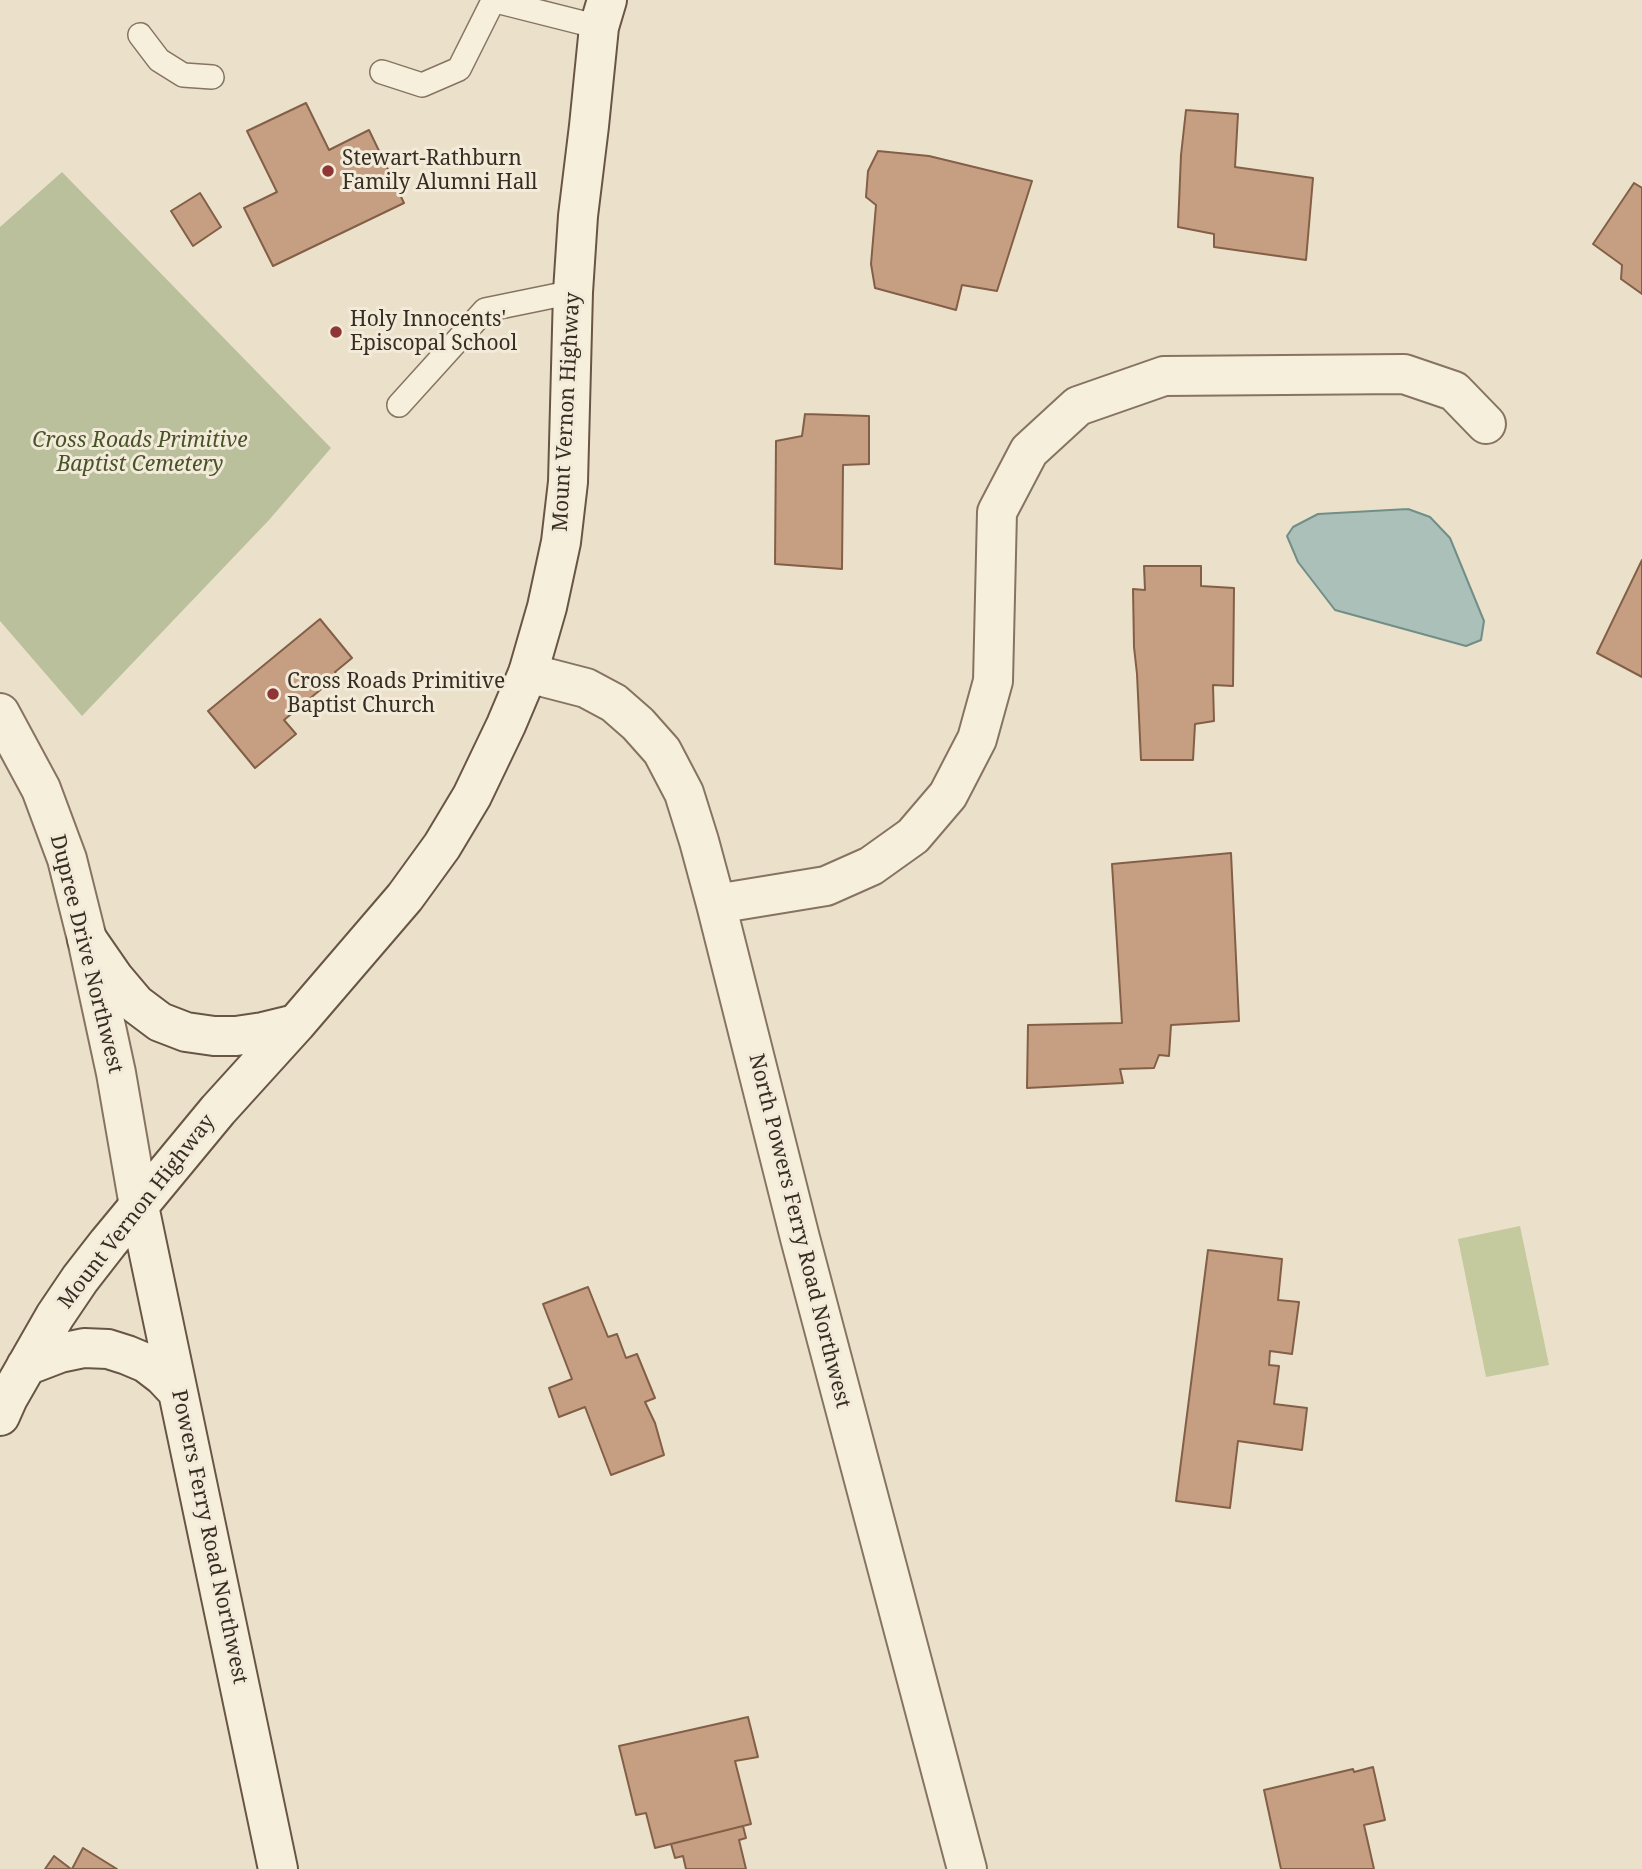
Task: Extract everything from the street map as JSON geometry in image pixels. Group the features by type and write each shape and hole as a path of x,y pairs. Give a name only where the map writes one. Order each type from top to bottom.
{"street":[{"name":"Mount Vernon Highway","path":"0,1416 26,1366 79,1279 218,1110 405,897 442,846 472,796 506,725 528,673 547,607 561,542 568,482 573,292 578,216 603,14"},
{"path":"716,904 826,886 871,866 913,836 948,795 977,739 993,681 998,512 1029,451 1079,406 1164,376 1404,374 1454,391 1486,424"},
{"name":"North Powers Ferry Road Northwest","path":"528,673 586,688 614,703 638,724 662,751 684,793 716,904 803,1251 967,1869"},
{"name":"Dupree Drive Northwest","path":"3,723 41,789 66,859 117,1073 139,1206"},
{"path":"87,939 136,1004 160,1022 186,1032 214,1036 236,1036 296,1024"},
{"name":"Powers Ferry Road Northwest","path":"139,1206 278,1869"},
{"path":"26,1366 60,1353 84,1348 108,1349 146,1363 178,1392"}],"lane":[{"path":"382,72 422,85 459,69 493,0 603,14"},
{"path":"139,35 159,60 183,75 212,77"},
{"path":"399,405 485,310 573,292"}],"green space":[{"name":"Cross Roads Primitive Baptist Cemetery","path":"62,172 331,448 269,520 82,716 0,621 0,227"},
{"path":"1520,1226 1549,1365 1486,1377 1458,1239"}],"water":[{"path":"1408,509 1430,517 1450,538 1484,621 1481,640 1466,646 1335,610 1298,562 1287,536 1293,527 1318,514"}],"building":[{"name":"Stewart-Rathburn Family Alumni Hall","path":"306,103 329,150 369,130 404,203 273,266 244,208 277,192 247,131"},
{"path":"1186,110 1238,114 1235,167 1313,178 1306,260 1214,247 1214,234 1178,227"},
{"path":"878,151 929,156 1032,181 997,291 962,285 956,310 875,288 871,264 876,205 866,197 868,171"},
{"path":"1634,183 1642,188 1642,294 1621,279 1622,265 1593,244"},
{"path":"200,193 221,227 193,246 171,211"},
{"path":"805,414 869,416 869,464 843,465 842,569 775,564 776,441 802,436"},
{"path":"1642,560 1642,677 1597,653"},
{"path":"1144,566 1201,566 1201,586 1234,588 1233,686 1213,685 1214,721 1195,724 1193,760 1141,760 1133,589 1145,590"},
{"name":"Cross Roads Primitive Baptist Church","path":"320,619 352,658 335,672 337,676 284,720 296,734 255,768 208,711"},
{"path":"1231,853 1239,1021 1171,1025 1169,1056 1159,1055 1154,1068 1120,1069 1123,1083 1027,1088 1028,1025 1122,1023 1112,864"},
{"path":"1208,1250 1282,1259 1278,1300 1299,1302 1292,1354 1270,1351 1269,1365 1279,1366 1274,1404 1307,1408 1302,1450 1238,1441 1230,1508 1176,1501"},
{"path":"588,1287 608,1337 617,1334 626,1358 637,1354 655,1398 645,1402 655,1423 664,1455 611,1475 585,1407 559,1417 549,1388 572,1379 543,1304"},
{"path":"748,1717 758,1757 735,1761 751,1824 655,1848 646,1813 636,1815 619,1746"},
{"path":"1373,1767 1385,1820 1364,1825 1374,1869 1281,1869 1264,1790 1353,1769 1354,1772"},
{"path":"743,1826 746,1838 739,1840 746,1869 686,1869 683,1856 675,1858 671,1844"},
{"path":"83,1848 117,1869 72,1869"},
{"path":"54,1856 71,1869 45,1869"}],"place":[{"name":"Stewart-Rathburn Family Alumni Hall","path":"328,171"},
{"name":"Holy Innocents' Episcopal School","path":"336,332"},
{"name":"Cross Roads Primitive Baptist Church","path":"273,694"}]}
